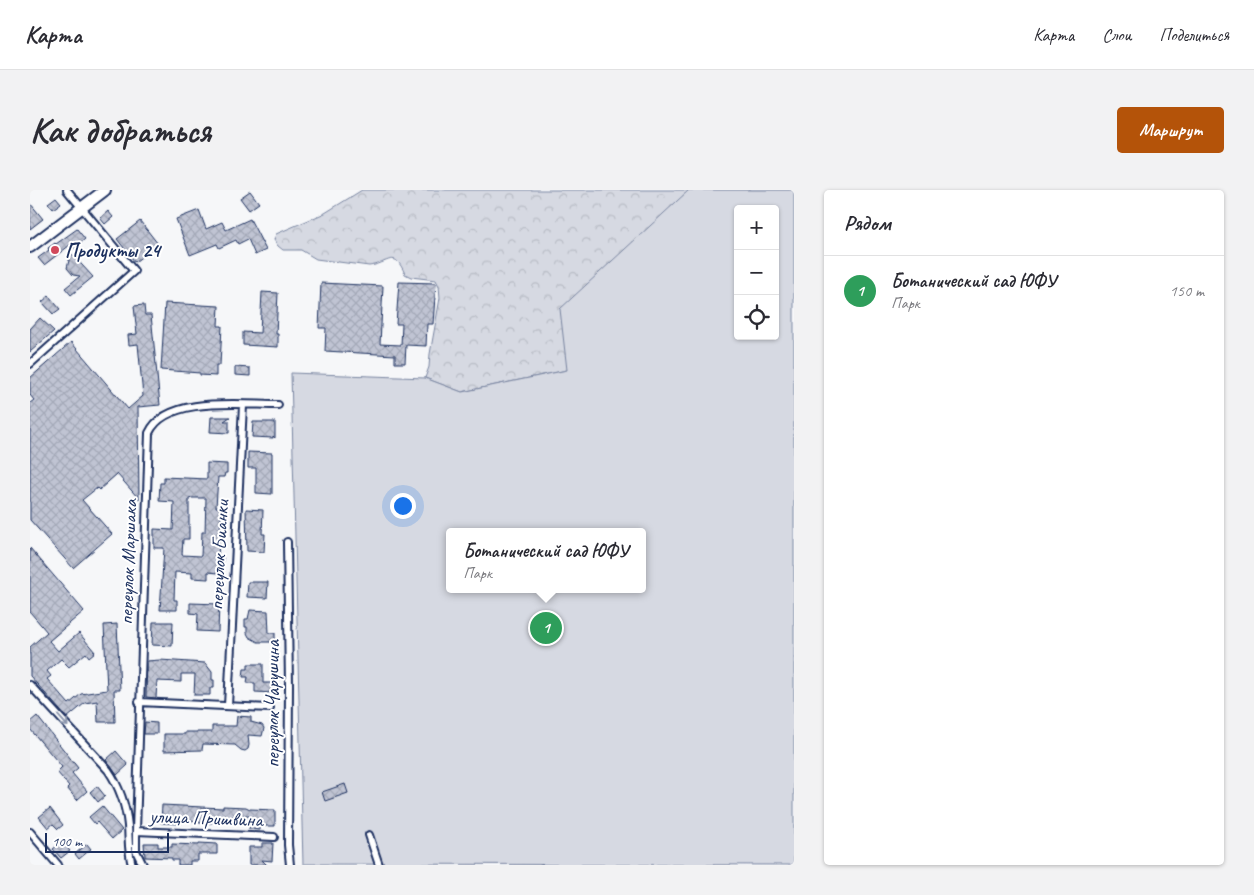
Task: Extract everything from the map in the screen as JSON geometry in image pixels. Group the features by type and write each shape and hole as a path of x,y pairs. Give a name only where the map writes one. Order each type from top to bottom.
{"main road":[{"path":"30,247 105,190"}],"street":[{"path":"30,364 134,271 67,190"},
{"name":"переулок Маршака","path":"143,865 136,851 136,831 139,702 150,433 152,426 158,420 174,411 199,405 278,405"},
{"name":"переулок Бианки","path":"228,706 243,405"},
{"name":"переулок Чарушина","path":"287,542 289,686 288,845 290,865"},
{"path":"30,685 108,770 114,780 126,815 132,865"},
{"path":"139,702 270,708"},
{"name":"улица Пришвина","path":"136,831 274,837"},
{"path":"30,832 58,865"},
{"path":"369,835 379,865"}],"green space":[{"path":"362,190 794,190 779,205 734,205 734,340 736,340 646,578 646,528 640,528 567,370 462,392 425,378 429,367 440,298 439,286 436,280 411,277 405,274 398,262 394,260 369,266 316,259 301,250 283,250 274,240 276,234 325,213"},
{"path":"689,190 794,190 794,865 303,864 291,373 425,378 462,392 567,370 560,309"}],"building":[{"path":"250,191 259,203 249,210 240,198"},
{"path":"56,197 61,203 53,209 48,203"},
{"path":"30,203 43,219 30,229"},
{"path":"199,210 206,229 222,222 226,230 250,219 266,250 255,255 248,239 238,244 236,240 219,248 217,244 190,255 176,219"},
{"path":"108,211 113,217 105,224 100,218"},
{"path":"140,221 158,244 135,262 117,239"},
{"path":"77,229 85,239 72,250 74,242 44,265 38,258 49,250 48,248"},
{"path":"71,253 93,277 71,295 65,288 80,276 73,275 67,268"},
{"path":"399,282 436,283 433,324 427,324 426,346 406,345 405,363 395,363 395,355 325,351 326,328 319,328 321,283 383,286 380,344 401,345 402,324 396,324"},
{"path":"262,292 278,293 276,334 278,334 278,347 243,345 243,332 260,333"},
{"path":"49,296 60,309 53,314 42,302"},
{"path":"165,303 219,306 218,326 222,326 220,365 216,365 216,376 161,370"},
{"path":"144,305 145,315 151,315 160,405 138,407 139,499 117,474 99,490 97,488 82,500 112,534 73,568 30,520 30,403 34,400 30,395 30,378 71,342 128,409 143,396 138,344 129,345 128,335 137,334 134,306"},
{"path":"40,318 54,331 30,352 30,329"},
{"path":"235,367 250,368 250,376 235,375"},
{"path":"211,417 230,417 224,421 229,421 229,433 210,432"},
{"path":"253,422 275,422 275,438 273,436 273,438 252,437"},
{"path":"248,452 272,453 272,494 256,493 256,468 248,468"},
{"path":"207,463 227,464 227,473 225,473 224,477 218,477 216,507 222,507 218,556 223,556 223,568 218,573 208,572 208,579 192,578 192,573 175,572 174,600 177,600 177,610 160,610 164,548 154,548 154,529 173,530 174,502 159,501 160,483 164,483 164,477 207,479","holes":["206,498 205,532 202,532 201,556 182,555 183,539 189,539 189,499"]},
{"path":"246,509 263,510 262,534 265,534 264,552 247,551"},
{"path":"30,548 84,611 49,641 58,651 79,633 95,652 89,657 86,653 69,667 61,659 47,671 51,676 47,679 69,704 81,694 107,690 104,625 117,624 120,690 114,690 115,722 98,722 97,701 85,703 67,718 30,676 30,647 47,632 30,612"},
{"path":"248,582 268,582 267,598 247,597"},
{"path":"190,603 219,604 218,632 197,631 198,614 190,613"},
{"path":"250,610 268,611 269,633 275,633 275,642 258,642 249,637 247,627 245,627 245,619 248,619"},
{"path":"153,622 173,622 172,646 152,645"},
{"path":"147,661 205,663 212,672 212,680 214,680 214,688 210,688 210,695 194,695 195,674 181,674 181,682 157,681 156,698 146,697"},
{"path":"248,664 263,664 263,683 274,683 274,693 255,692 255,683 247,683 248,677 243,677 244,669 248,669"},
{"path":"37,716 78,768 72,773 87,791 77,800 67,788 69,786 57,772 62,767 30,729 30,722"},
{"path":"237,716 251,717 251,722 262,725 264,728 262,736 248,735 249,745 245,751 235,745 203,744 202,750 164,751 164,734 212,732 212,726 236,726"},
{"path":"145,722 157,723 157,734 144,734"},
{"path":"116,751 128,765 117,775 106,760"},
{"path":"345,784 348,793 325,801 322,792"},
{"path":"97,786 105,796 98,802 90,792"},
{"path":"162,805 223,808 223,806 246,807 250,809 275,810 275,826 260,826 260,830 249,829 249,816 212,818 212,823 181,820 181,824 161,823"},
{"path":"102,806 122,830 112,839 97,822 95,824 89,817"},
{"path":"50,808 63,825 58,829 53,824 48,828 39,817"},
{"path":"62,842 70,851 61,858 53,849"},
{"path":"144,843 158,843 158,847 172,847 172,844 217,844 217,854 198,854 198,861 190,861 190,865 178,865 178,860 172,860 172,858 145,857"},
{"path":"262,843 273,843 272,861 262,860 267,865 249,865 249,847 262,847"},
{"path":"87,844 91,849 79,859 75,854"}],"place":[{"name":"Продукты 24","path":"55,250"},
{"name":"Ботанический сад ЮФУ","path":"546,628"}]}
